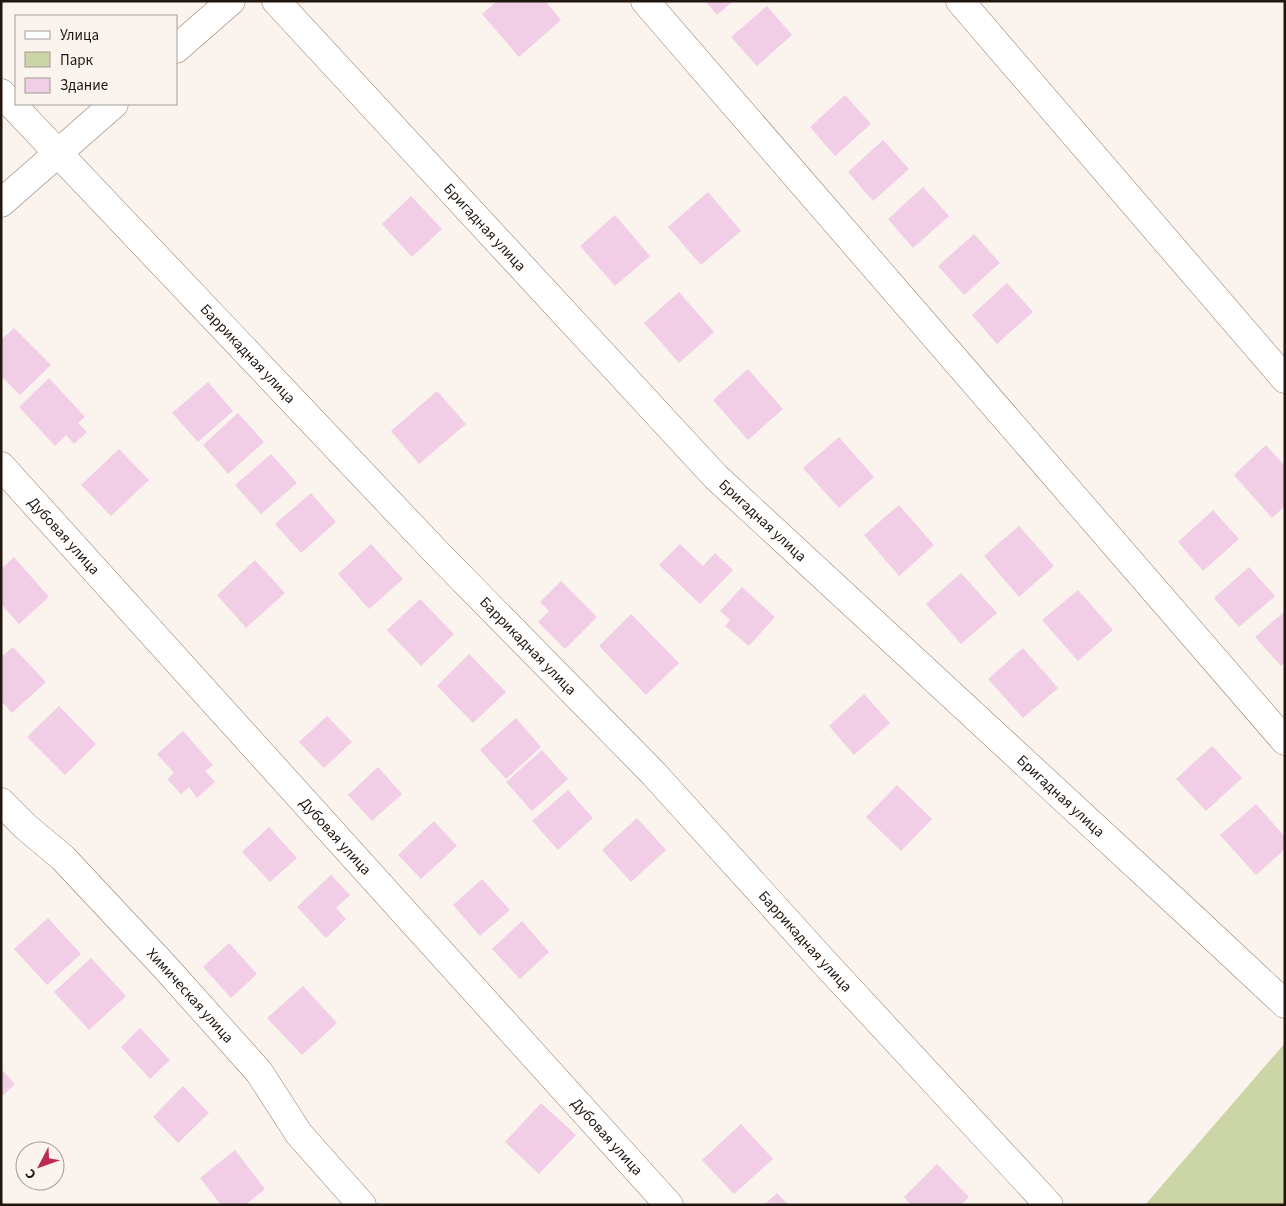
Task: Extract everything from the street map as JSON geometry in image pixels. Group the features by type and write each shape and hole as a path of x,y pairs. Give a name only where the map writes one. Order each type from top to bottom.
{"street":[{"path":"178,47 231,1"},
{"name":"Бригадная улица","path":"276,1 716,477 1285,1004"},
{"path":"645,1 1285,740"},
{"path":"960,1 1285,379"},
{"name":"Баррикадная улица","path":"1,93 439,555 654,774 823,961 1049,1205"},
{"path":"1,203 113,105"},
{"name":"Дубовая улица","path":"1,466 669,1205"},
{"name":"Химическая улица","path":"1,802 26,827 63,858 172,974 259,1072 299,1134 362,1205"}],"green space":[{"path":"1285,1043 1285,1205 1145,1205"}],"building":[{"path":"497,1 545,1 561,20 519,57 482,14"},
{"path":"705,1 733,1 717,15"},
{"path":"767,6 792,35 757,66 731,37"},
{"path":"845,95 871,124 835,156 810,127"},
{"path":"883,140 909,169 873,201 848,172"},
{"path":"923,187 949,216 913,248 888,219"},
{"path":"708,192 741,231 701,265 668,227"},
{"path":"411,196 442,229 412,257 382,224"},
{"path":"615,215 650,256 615,286 580,246"},
{"path":"974,234 1000,263 964,295 938,266"},
{"path":"1007,283 1033,312 997,344 972,315"},
{"path":"679,292 714,332 679,363 644,323"},
{"path":"14,328 51,365 20,395 1,376 1,340"},
{"path":"748,369 783,409 748,440 713,400"},
{"path":"49,378 85,417 78,423 87,432 74,444 66,435 55,446 19,407"},
{"path":"208,382 233,411 198,442 172,413"},
{"path":"437,391 466,424 419,464 391,431"},
{"path":"238,413 264,442 228,474 203,445"},
{"path":"839,437 874,477 839,508 803,468"},
{"path":"1266,445 1285,466 1285,506 1272,518 1234,475"},
{"path":"119,449 149,480 111,516 81,485"},
{"path":"271,454 297,483 261,514 235,485"},
{"path":"311,493 336,522 301,553 275,524"},
{"path":"899,505 934,545 899,576 864,535"},
{"path":"1213,510 1239,539 1203,571 1178,542"},
{"path":"1019,526 1054,566 1019,597 984,556"},
{"path":"371,544 403,579 369,609 338,574"},
{"path":"680,544 703,566 715,553 733,570 700,604 659,565"},
{"path":"14,557 49,597 19,624 1,604 1,569"},
{"path":"255,560 285,593 246,628 217,595"},
{"path":"1249,567 1275,596 1239,627 1214,598"},
{"path":"961,573 997,613 961,644 926,604"},
{"path":"561,581 597,617 565,649 538,622 549,611 540,602"},
{"path":"742,587 775,617 749,646 725,626 730,620 720,611"},
{"path":"1078,590 1113,630 1078,661 1042,620"},
{"path":"420,599 454,634 421,666 387,630"},
{"path":"1285,611 1285,662 1281,666 1255,637"},
{"path":"631,614 679,663 646,695 599,646"},
{"path":"13,647 46,682 12,713 1,701 1,657"},
{"path":"1023,648 1058,688 1023,718 988,679"},
{"path":"469,654 506,692 473,723 437,686"},
{"path":"864,694 890,723 854,755 829,726"},
{"path":"59,706 96,744 65,775 27,737"},
{"path":"327,716 352,742 324,768 299,742"},
{"path":"516,718 541,747 506,779 480,750"},
{"path":"183,731 213,765 205,771 215,782 197,798 189,787 181,794 167,779 174,773 157,754"},
{"path":"1212,746 1242,778 1206,811 1176,779"},
{"path":"542,750 568,779 532,811 506,782"},
{"path":"378,767 402,794 372,821 348,795"},
{"path":"897,785 932,819 901,851 866,817"},
{"path":"568,790 593,818 558,850 532,821"},
{"path":"1256,804 1285,837 1285,849 1256,875 1220,835"},
{"path":"637,818 666,850 631,882 602,850"},
{"path":"434,821 457,846 421,879 398,855"},
{"path":"269,827 297,858 270,882 242,852"},
{"path":"331,875 350,895 336,908 346,919 326,938 297,907"},
{"path":"482,879 510,910 480,936 453,905"},
{"path":"48,918 81,954 47,985 14,949"},
{"path":"522,921 549,952 520,979 492,949"},
{"path":"229,943 257,974 231,998 203,967"},
{"path":"91,958 126,996 89,1030 54,992"},
{"path":"303,986 337,1023 302,1055 267,1018"},
{"path":"140,1028 170,1060 150,1079 121,1047"},
{"path":"1,1069 15,1084 1,1097"},
{"path":"183,1086 209,1113 178,1143 153,1117"},
{"path":"541,1103 576,1135 539,1174 505,1142"},
{"path":"741,1124 773,1159 734,1194 702,1160"},
{"path":"235,1150 265,1189 245,1205 221,1205 200,1178"},
{"path":"937,1164 969,1197 961,1205 911,1205 904,1197"},
{"path":"777,1193 789,1205 764,1205"}]}
